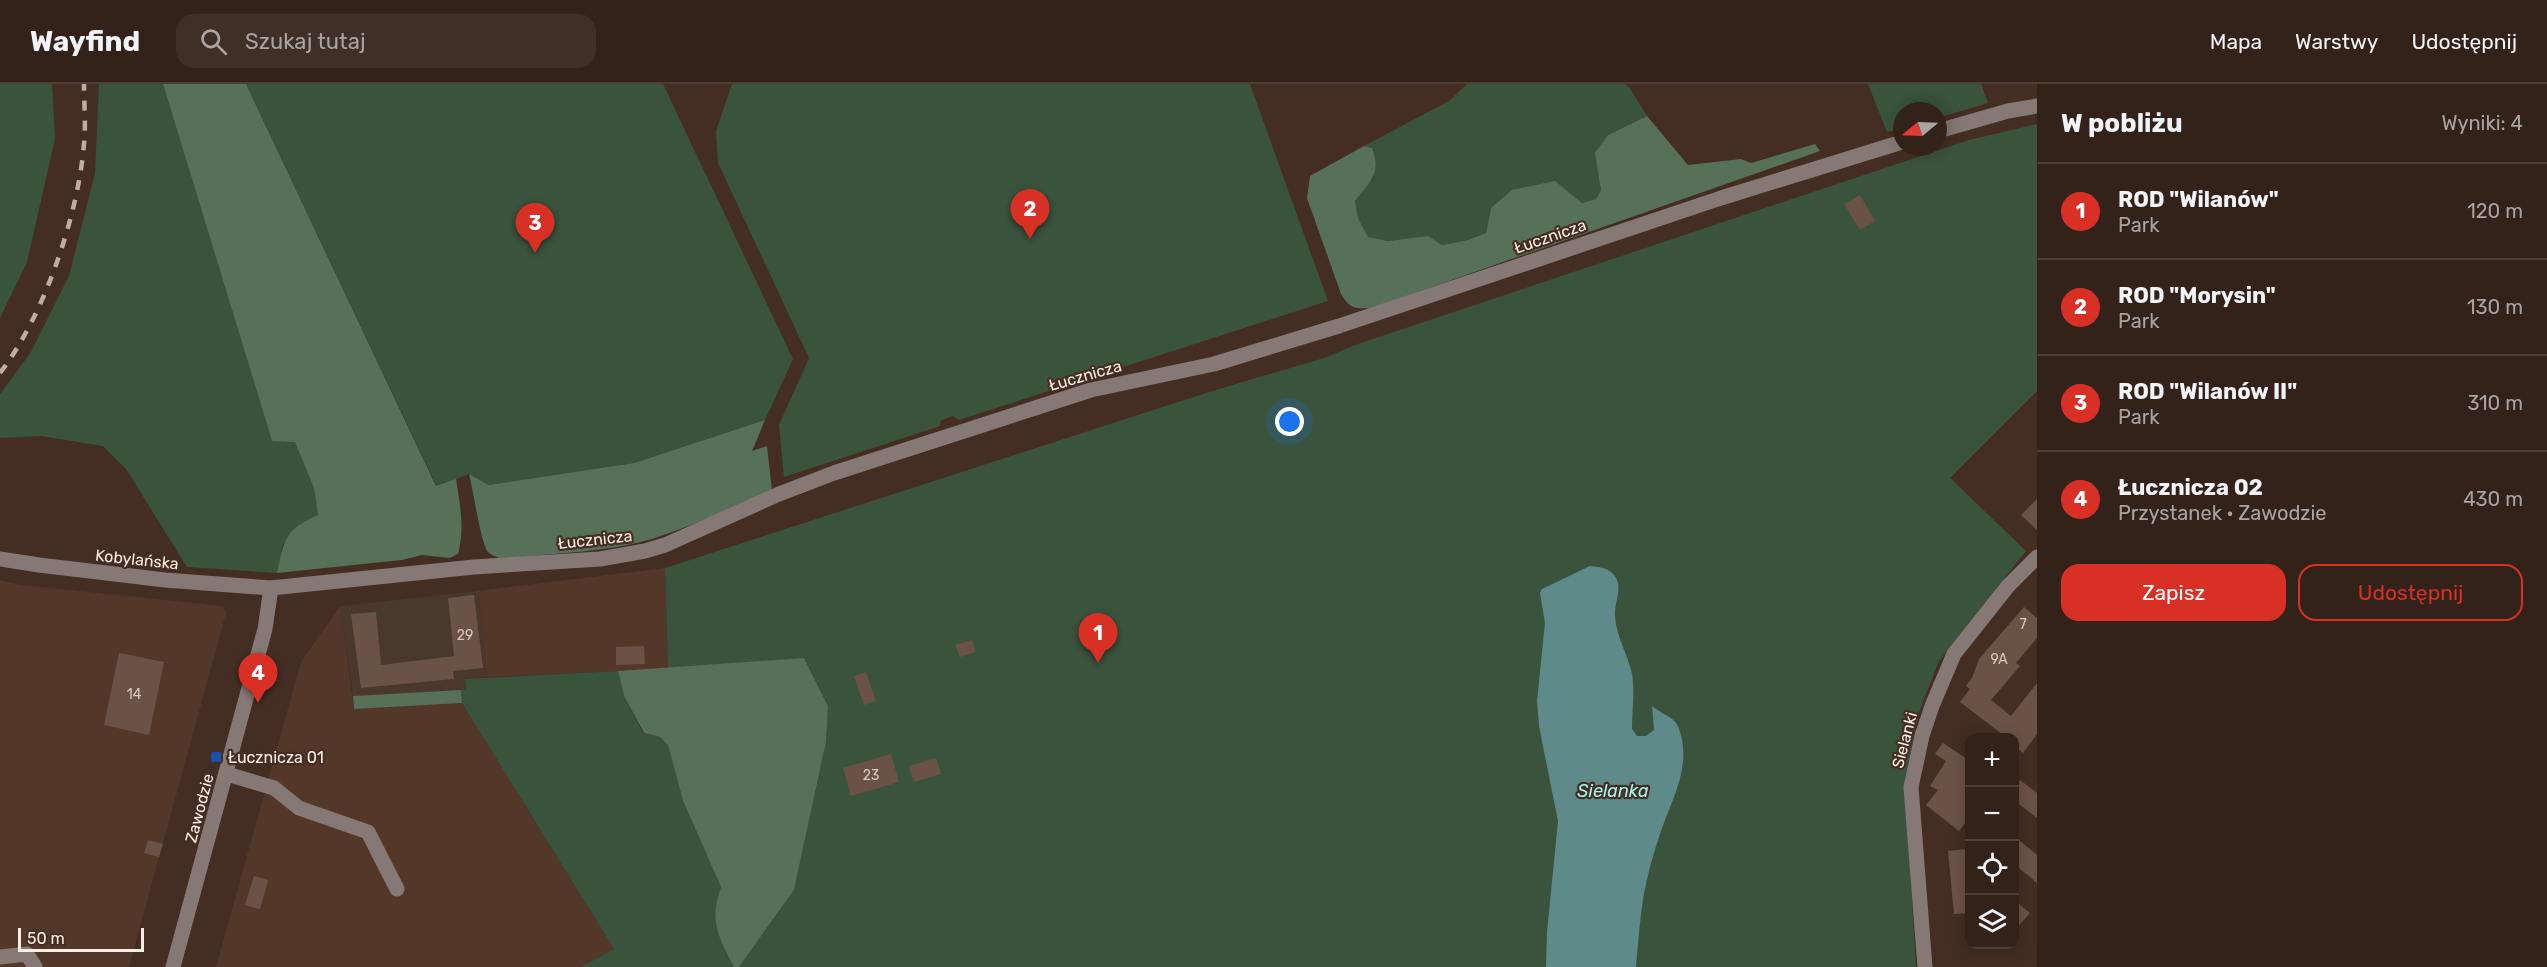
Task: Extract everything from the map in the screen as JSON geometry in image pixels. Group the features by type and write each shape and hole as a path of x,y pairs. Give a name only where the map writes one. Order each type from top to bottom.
{"street":[{"path":"1947,128 2008,111 2037,106"},
{"name":"Łucznicza","path":"271,588 474,567 600,559 645,551 665,545 779,494 834,474 1091,390 1235,358 1357,320 1721,198 1893,145"},
{"name":"Sielanki","path":"1924,967 1911,787 1922,736 1954,654 2008,586 2037,557"},
{"name":"Kobylańska","path":"0,559 165,580 271,588"},
{"name":"Zawodzie","path":"173,967 268,619 271,588"},
{"path":"227,774 274,788 299,808 368,832 397,889"},
{"path":"0,957 27,954 34,967"}],"shaded area":[{"path":"665,568 668,669 487,677 478,591"},
{"path":"0,580 21,585 223,606 226,613 129,967 0,967"},
{"path":"478,591 487,677 465,679 466,690 353,696 340,606"},
{"path":"340,606 354,709 462,703 614,949 581,967 216,967 301,662"}],"green space":[{"path":"0,84 52,84 55,139 27,262 0,318"},
{"path":"99,84 163,84 272,441 295,441 314,488 318,515 283,544 277,573 187,567 126,469 103,446 41,436 0,438 0,394 31,352 69,276 95,173"},
{"path":"163,84 246,84 436,486 456,479 461,526 458,554 450,558 422,555 402,560 277,573 284,544 292,531 318,515 314,488 295,442 272,441"},
{"path":"246,84 663,84 793,359 765,420 634,463 489,485 469,474 437,487"},
{"path":"732,84 1250,84 1328,301 959,420 953,416 941,420 940,426 784,477 779,425 809,358 718,163 716,131"},
{"path":"1467,84 1625,84 1647,116 1608,135 1596,153 1601,190 1596,199 1582,203 1569,194 1491,208 1486,233 1468,240 1442,245 1428,236 1388,241 1368,237 1358,218 1355,201 1374,177 1372,148 1364,146 1449,101"},
{"path":"1868,84 1981,84 1988,103 1947,115 1947,102 1893,102 1893,130 1887,132"},
{"path":"1647,116 1688,165 1741,159 1751,163 1815,144 1820,151 1372,308 1354,307 1347,303 1341,294 1307,198 1310,176 1364,146 1372,148 1376,164 1375,171 1370,182 1355,201 1358,218 1368,237 1388,241 1428,236 1442,245 1468,240 1486,233 1491,208 1512,190 1555,181 1582,203 1596,199 1601,190 1595,153 1608,135"},
{"path":"2037,124 2037,391 1950,478 2026,551 1939,661 1919,712 1905,779 1916,967 739,967 794,890 826,742 828,706 804,658 668,669 665,568 1209,392 1324,358 1358,344 1921,156 1947,156 1947,147"},
{"path":"765,420 752,451 767,446 772,491 683,528 633,544 501,559 489,553 485,547 469,474 489,485 634,463"},
{"path":"804,658 828,706 826,742 794,890 739,967 734,967 717,928 716,909 721,887 683,801 668,745 660,737 644,733 624,696 618,671"},
{"path":"618,671 624,696 643,733 660,737 668,744 683,801 721,887 716,908 718,928 734,967 581,967 614,949 462,703 461,690 466,690 465,679"},
{"path":"461,690 462,703 354,709 353,696"}],"water":[{"name":"Sielanka","path":"1590,566 1610,571 1618,583 1615,616 1632,674 1632,729 1637,736 1646,736 1654,730 1652,706 1675,721 1682,742 1682,768 1679,781 1656,846 1644,893 1636,967 1546,967 1547,932 1558,821 1539,726 1537,701 1545,623 1540,593 1542,589"}],"building":[{"path":"1860,195 1875,221 1860,230 1844,204"},
{"path":"2037,499 2037,530 2021,515"},
{"path":"474,595 483,668 453,671 454,679 361,688 351,614 376,612 381,665 454,656 448,598"},
{"path":"2024,607 2037,618 2037,638 2016,663 2020,666 1991,700 2011,716 2037,683 2037,734 2023,753 2019,750 2019,733 2000,733 1960,702 1970,689 1966,686 1972,678 1979,659"},
{"path":"972,640 976,652 960,657 955,645"},
{"path":"644,646 645,664 616,665 616,647"},
{"path":"119,653 164,662 149,735 104,725"},
{"path":"866,672 876,701 864,705 854,676"},
{"path":"1943,743 1965,758 1965,823 1959,831 1926,805 1938,790 1930,786 1946,761 1935,754"},
{"path":"891,754 899,782 851,796 843,768"},
{"path":"936,758 941,774 914,782 909,766"},
{"path":"2019,781 2037,793 2037,818 2019,804"},
{"path":"148,840 163,844 159,857 144,853"},
{"path":"2019,840 2037,855 2037,883 2019,868"},
{"path":"1965,849 1965,913 1954,914 1948,851"},
{"path":"254,876 268,880 260,909 245,905"},
{"path":"2019,904 2030,913 2019,925"}],"railway":[{"path":"0,373 31,323 56,264 66,233 75,202 84,144 84,84"}],"place":[{"name":"ROD \"Morysin\"","path":"1030,239"},
{"name":"ROD \"Wilanów II\"","path":"535,253"},
{"name":"ROD \"Wilanów\"","path":"1098,663"},
{"name":"Łucznicza 02","path":"258,703"},
{"name":"Łucznicza 01","path":"216,757"}]}
